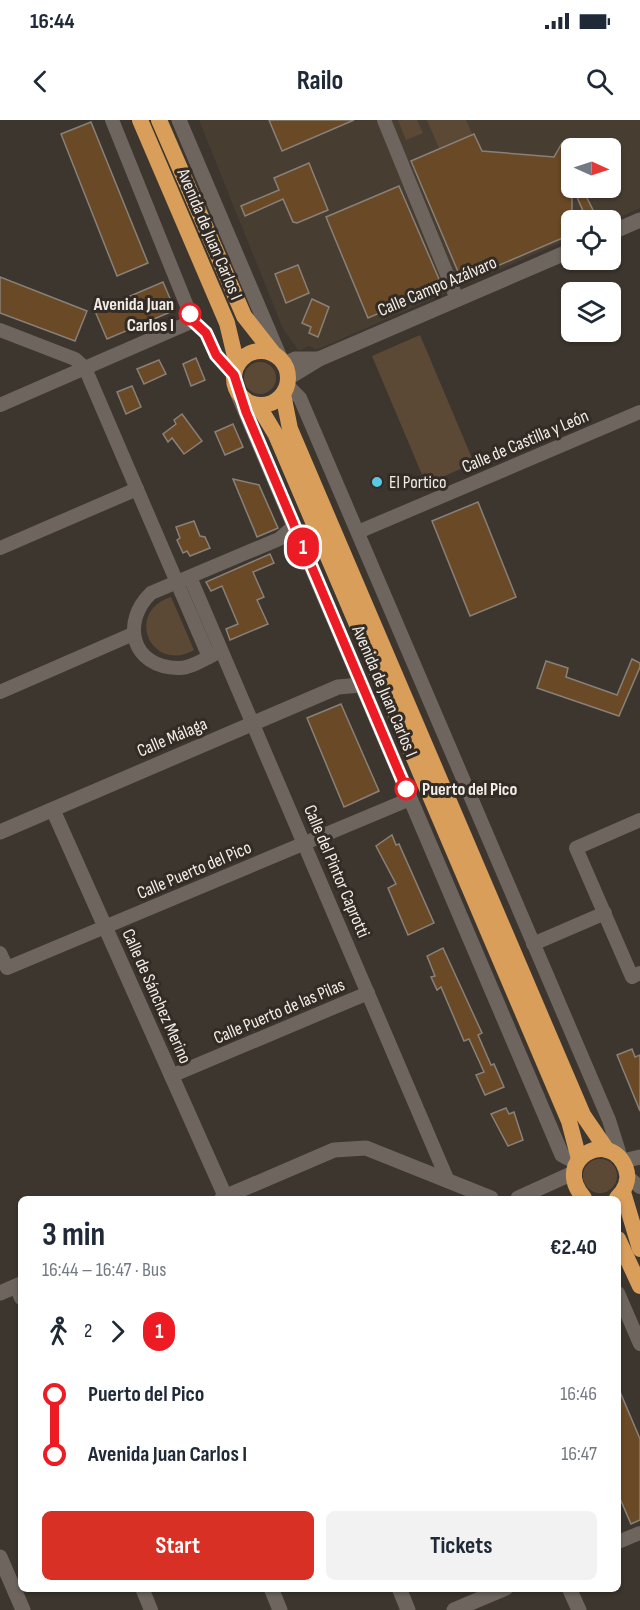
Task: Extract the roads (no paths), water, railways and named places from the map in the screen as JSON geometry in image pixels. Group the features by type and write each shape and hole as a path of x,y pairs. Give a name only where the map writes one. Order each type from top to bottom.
{"highway":[{"name":"Avenida de Juan Carlos I","path":"140,120 227,323 236,377"},
{"name":"Avenida de Juan Carlos I","path":"159,120 244,316 283,372 290,429 578,1105 625,1174 640,1249"},
{"path":"259,351 283,372 272,403 258,405 246,401 236,377 246,355 259,351"},
{"name":"Avenida de Juan Carlos I","path":"258,405 276,435 565,1110 576,1165"},
{"path":"580,1196 575,1186 576,1165 592,1150 625,1174"},
{"path":"621,1245 640,1286"}],"street":[{"path":"112,120 193,321 206,333 216,355 236,377"},
{"name":"Avenida de Juan Carlos I","path":"179,120 283,372 300,398 609,1120 625,1174"},
{"path":"384,120 457,299"},
{"path":"621,228 640,220"},
{"name":"Calle Campo Azálvaro","path":"283,372 319,359 561,255"},
{"path":"0,405 193,321"},
{"path":"0,330 75,359 85,368"},
{"name":"Calle del Pintor Caprotti","path":"85,368 137,489 183,579 216,654 253,724 368,993 455,1188"},
{"name":"Avenida de Juan Carlos I","path":"236,377 297,533 562,1155 576,1165"},
{"name":"Calle de Castilla y León","path":"358,532 640,412"},
{"path":"0,548 137,489"},
{"path":"216,654 181,669 159,666 142,654 133,634 134,618 140,604 152,592 297,533"},
{"path":"0,692 133,634"},
{"name":"Calle Málaga","path":"0,832 338,687 361,685"},
{"name":"Calle Puerto del Pico","path":"0,953 7,968 410,799"},
{"name":"Calle de Sánchez Merino","path":"53,810 223,1196"},
{"path":"640,820 576,848 632,977 640,973"},
{"path":"533,944 605,913"},
{"name":"Calle Puerto de las Pilas","path":"171,1076 368,993"},
{"path":"229,1196 334,1150 366,1148 455,1188 484,1196"},
{"path":"625,1174 640,1157"},
{"path":"522,1196 576,1165"},
{"path":"0,1293 18,1290"},
{"path":"621,1300 640,1344"},
{"path":"621,1541 640,1533"},
{"path":"0,1557 23,1610"},
{"path":"144,1592 152,1610"},
{"path":"273,1592 280,1610"},
{"path":"401,1592 408,1610"},
{"path":"454,1610 497,1592"},
{"path":"572,1592 579,1610"}],"place":[{"name":"Avenida Juan Carlos I","path":"190,314"},
{"name":"El Portico","path":"377,482"},
{"name":"Puerto del Pico","path":"406,789"}]}
